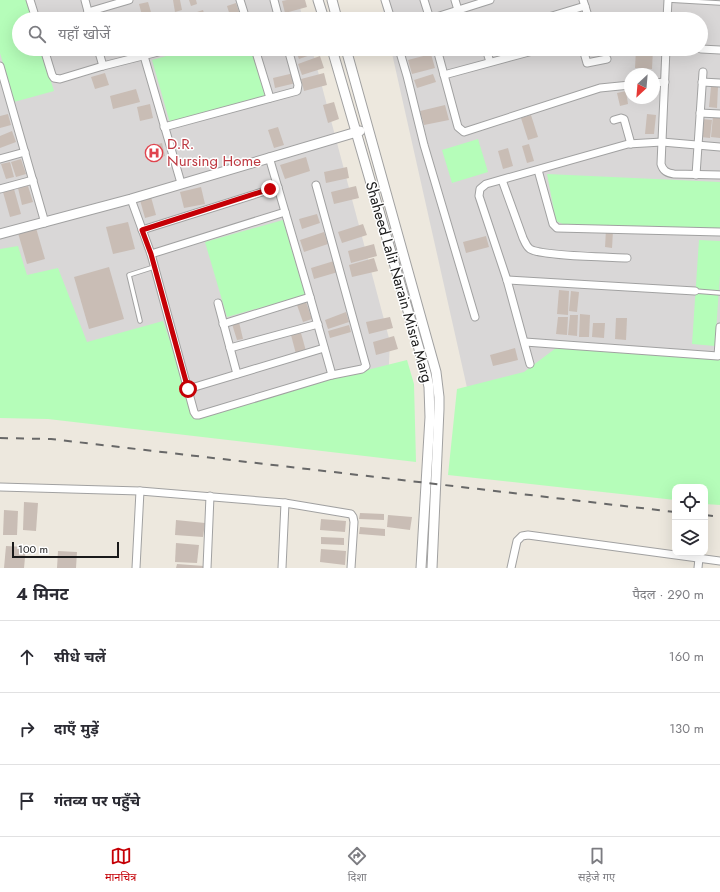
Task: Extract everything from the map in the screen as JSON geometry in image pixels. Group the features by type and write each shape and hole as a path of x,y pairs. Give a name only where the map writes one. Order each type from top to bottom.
{"street":[{"path":"30,0 34,12"},
{"path":"85,0 88,12"},
{"path":"99,12 129,0"},
{"path":"240,0 244,12"},
{"path":"274,0 277,12"},
{"path":"318,0 322,12"},
{"path":"385,0 389,12"},
{"path":"424,0 428,12"},
{"path":"455,0 458,10"},
{"path":"452,12 490,0"},
{"path":"667,12 668,0"},
{"path":"335,1 336,12"},
{"path":"572,12 584,3"},
{"path":"708,49 720,50"},
{"path":"46,56 52,75 54,78 60,79 144,56 181,183"},
{"path":"100,56 103,66"},
{"path":"257,56 270,98"},
{"path":"164,127 294,92 298,88 290,56"},
{"name":"Shaheed Lalit Narain Misra Marg","path":"334,56 429,387 430,417 421,568"},
{"name":"Shaheed Lalit Narain Misra Marg","path":"348,56 437,380 439,409 432,568"},
{"path":"401,56 424,145 475,317"},
{"path":"439,56 458,127 464,132 600,88 624,86"},
{"path":"488,56 490,62"},
{"path":"444,75 513,56"},
{"path":"585,56 587,63 607,59"},
{"path":"666,56 662,169 668,173 674,174 720,175"},
{"path":"0,66 45,223"},
{"path":"696,175 703,72"},
{"path":"660,82 665,82"},
{"path":"702,82 720,83"},
{"path":"700,113 720,114"},
{"path":"614,120 621,118 624,119 631,144"},
{"path":"0,234 132,199 181,183 369,128"},
{"path":"530,364 507,280 479,196 480,189 483,186 502,180 617,146 662,142 720,147"},
{"path":"0,159 25,152"},
{"path":"269,157 332,375"},
{"path":"538,170 552,224 557,228 720,232"},
{"path":"0,189 33,180"},
{"path":"502,180 523,238 526,245 530,249 546,253 627,258"},
{"path":"132,199 151,254 194,412 196,415 199,415 332,375 362,369 366,366 316,185"},
{"path":"142,230 278,187"},
{"path":"151,254 285,212"},
{"path":"507,280 695,291"},
{"path":"223,324 310,297"},
{"path":"218,303 237,374"},
{"path":"230,348 318,324"},
{"path":"525,342 718,356 720,327"},
{"path":"188,389 324,348"},
{"path":"0,487 140,491 210,496 285,503 351,514 354,517 351,568"},
{"path":"136,568 140,491"},
{"path":"207,568 210,496"},
{"path":"282,568 285,503"},
{"path":"511,568 517,541 522,536 528,535 720,561"},
{"path":"698,568 699,558"}],"lane":[{"path":"668,0 720,3"},
{"path":"140,321 128,275 154,267"},
{"path":"695,291 720,293"}],"shaded area":[{"path":"0,0 298,0 301,12 12,12 12,56 314,56 390,342 385,444 0,409"},
{"path":"381,0 720,0 720,385 470,401 393,56 708,56 708,12 384,12"}],"green space":[{"path":"0,0 27,0 31,12 12,12 12,56 43,56 54,91 14,102 0,53"},
{"path":"166,56 253,56 265,96 170,123 152,60"},
{"path":"478,139 488,172 452,183 442,150"},
{"path":"547,174 720,182 720,229 565,225 556,221"},
{"path":"283,220 305,295 227,317 205,242"},
{"path":"699,240 720,241 720,274 715,346 692,344"},
{"path":"18,246 27,275 58,268 87,342 163,321 195,413 407,360 414,384 416,462 48,419 0,418 0,249"},
{"path":"556,348 720,359 720,505 708,504 708,484 672,484 672,500 448,475 457,389 524,372"}],"building":[{"path":"173,0 180,0 182,10 175,12"},
{"path":"189,0 196,0 197,4 191,6"},
{"path":"305,0 307,7 285,12 282,1"},
{"path":"148,2 151,12 141,12 139,4"},
{"path":"236,3 239,12 229,12 227,6"},
{"path":"298,56 308,56 299,59"},
{"path":"320,56 324,68 302,75 298,64"},
{"path":"423,56 432,56 435,68 412,74 408,60"},
{"path":"636,56 653,56 652,68 635,68"},
{"path":"105,73 109,85 95,89 91,77"},
{"path":"294,73 296,83 275,88 273,78"},
{"path":"324,73 327,85 304,91 301,79"},
{"path":"433,74 436,82 417,88 414,80"},
{"path":"711,87 718,87 717,108 709,107"},
{"path":"136,89 140,102 113,109 110,96"},
{"path":"624,91 624,104 628,104 620,106 617,93"},
{"path":"334,102 339,119 328,123 323,105"},
{"path":"150,104 153,118 140,121 137,107"},
{"path":"445,105 449,120 424,125 420,111"},
{"path":"8,114 11,125 0,128 0,116"},
{"path":"647,114 656,115 654,134 645,134"},
{"path":"531,115 538,137 528,140 521,118"},
{"path":"713,116 720,117 720,138 711,137"},
{"path":"702,119 712,120 710,138 701,137"},
{"path":"278,127 284,145 274,148 268,130"},
{"path":"12,131 16,142 0,148 0,136"},
{"path":"162,143 165,156 151,159 148,147"},
{"path":"529,144 534,161 527,163 522,146"},
{"path":"508,148 513,166 503,169 498,151"},
{"path":"306,157 310,171 285,179 280,165"},
{"path":"21,159 26,174 16,177 11,162"},
{"path":"10,162 14,177 6,179 1,164"},
{"path":"347,167 349,178 326,183 324,172"},
{"path":"28,186 33,202 22,205 18,188"},
{"path":"356,186 359,198 334,204 331,192"},
{"path":"201,187 205,204 184,208 180,192"},
{"path":"14,189 21,214 10,217 3,192"},
{"path":"151,197 156,215 145,218 140,200"},
{"path":"317,214 320,223 302,229 299,219"},
{"path":"128,222 135,249 113,254 106,227"},
{"path":"363,224 367,235 342,243 338,232"},
{"path":"36,228 45,259 27,264 18,233"},
{"path":"606,230 613,231 612,248 605,247"},
{"path":"324,232 328,244 304,252 300,240"},
{"path":"486,236 489,247 466,253 463,242"},
{"path":"374,244 377,256 351,263 348,251"},
{"path":"374,258 378,271 352,277 349,265"},
{"path":"334,261 338,272 314,279 311,268"},
{"path":"109,267 124,319 89,329 74,277"},
{"path":"559,290 569,291 568,315 557,314"},
{"path":"571,291 579,292 577,312 569,311"},
{"path":"306,302 312,319 303,322 297,305"},
{"path":"346,312 349,322 328,329 325,320"},
{"path":"580,314 590,315 589,337 579,337"},
{"path":"570,315 578,315 577,336 568,335"},
{"path":"390,317 393,328 369,334 366,322"},
{"path":"558,317 568,317 567,335 556,334"},
{"path":"616,318 627,318 626,340 615,339"},
{"path":"239,322 243,339 237,340 232,324"},
{"path":"593,323 605,323 604,338 592,337"},
{"path":"349,325 351,332 330,338 328,331"},
{"path":"301,333 306,351 296,354 291,335"},
{"path":"394,336 398,349 376,355 373,342"},
{"path":"515,348 518,360 493,366 490,355"},
{"path":"24,502 38,503 36,531 23,530"},
{"path":"4,510 18,511 17,535 3,535"},
{"path":"360,513 384,514 384,520 359,519"},
{"path":"388,515 412,517 410,530 387,527"},
{"path":"321,519 346,521 345,532 320,530"},
{"path":"176,520 205,523 203,537 175,535"},
{"path":"360,527 385,529 385,536 359,534"},
{"path":"321,537 344,538 344,545 321,544"},
{"path":"176,543 199,545 197,563 175,562"},
{"path":"6,546 26,547 24,568 4,568"},
{"path":"321,549 346,551 345,565 320,562"},
{"path":"58,551 77,552 76,568 57,568"},
{"path":"177,564 204,566 204,568 176,568"}],"railway":[{"path":"0,438 51,439 672,512"},
{"path":"708,515 720,517"}],"place":[{"name":"D.R. Nursing Home","path":"154,153"}],"route":[{"path":"188,389 151,254 142,230 270,189"}]}
